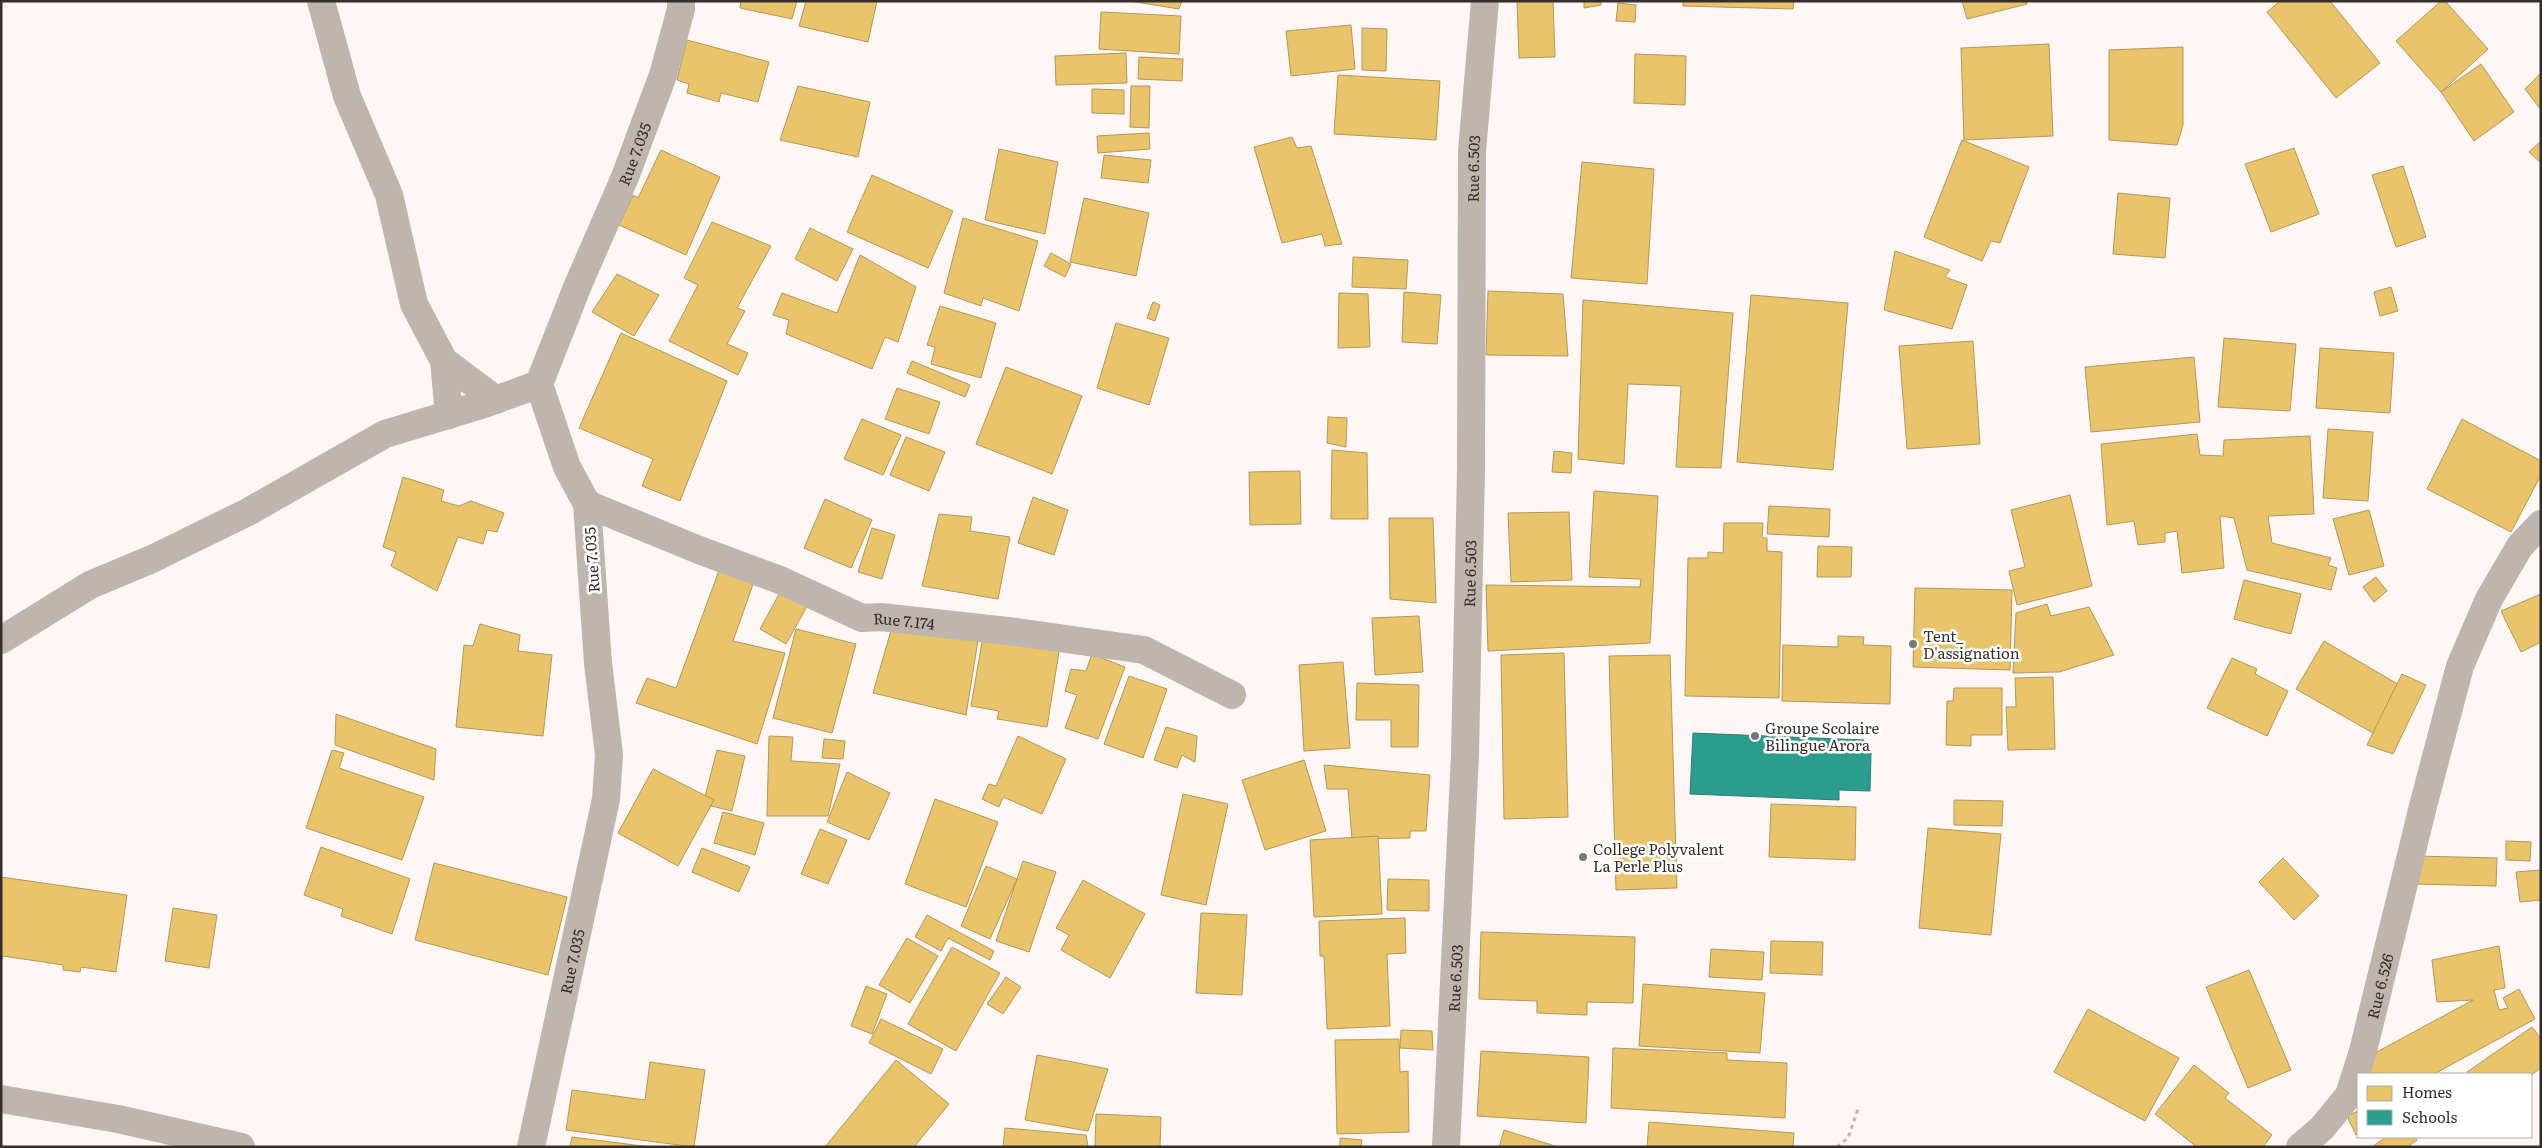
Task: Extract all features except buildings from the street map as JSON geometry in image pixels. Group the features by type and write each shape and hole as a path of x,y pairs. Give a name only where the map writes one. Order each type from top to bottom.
{"street":[{"path":"321,1 347,96 389,195 414,304 444,361 449,415"},
{"name":"Rue 7.035","path":"531,1147 606,799 609,755 598,662 587,504 567,467 539,384 578,285 625,177 659,84 681,10 681,1"},
{"name":"Rue 6.503","path":"1446,1147 1465,755 1471,470 1472,151 1485,1"},
{"path":"444,361 496,400"},
{"path":"1,640 90,585 152,559 248,512 385,434 496,400 539,384"},
{"name":"Rue 7.174","path":"587,504 699,550 780,580 862,618 881,617 1017,632 1144,650 1232,695"},
{"name":"Rue 6.526","path":"2300,1147 2322,1128 2348,1095 2363,1051 2423,806 2460,666 2489,600 2520,546 2541,524"},
{"path":"1,1099 118,1119 241,1147"}],"path":[{"path":"1837,1147 1848,1138 1858,1109"}],"place":[{"name":"Tent_ D'assignation","path":"1913,644"},
{"name":"Groupe Scolaire Bilingue Arora","path":"1755,736"},
{"name":"College Polyvalent La Perle Plus","path":"1583,857"}]}
